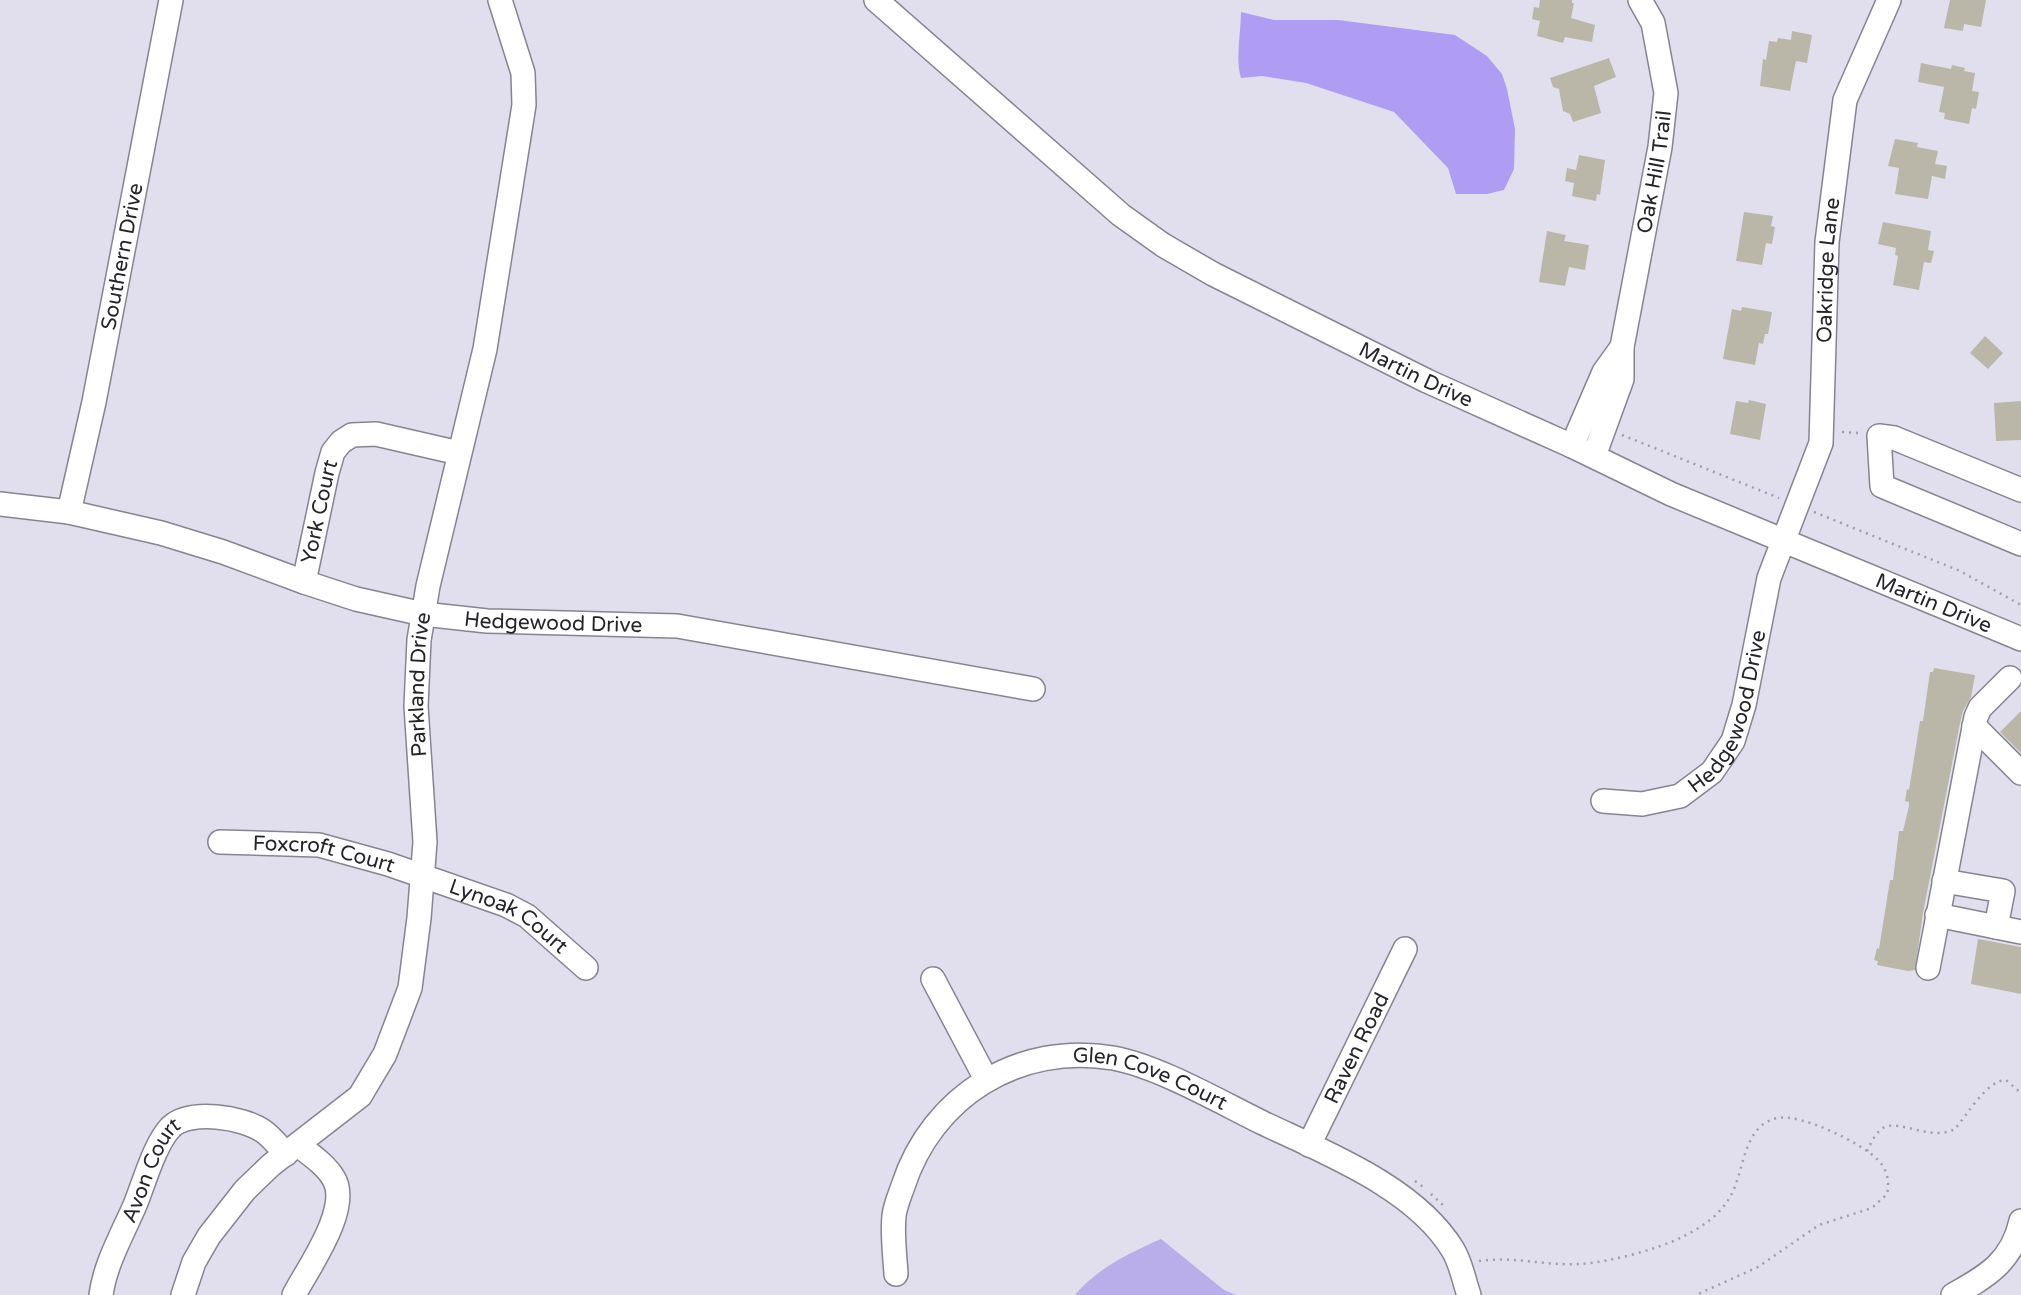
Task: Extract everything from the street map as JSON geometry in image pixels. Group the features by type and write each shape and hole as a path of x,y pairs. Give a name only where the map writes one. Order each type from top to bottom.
{"street":[{"name":"Southern Drive","path":"69,512 94,402 171,0"},
{"name":"Parkland Drive","path":"183,1295 194,1262 226,1212 271,1165 360,1096 385,1054 410,988 424,877 425,823 416,706 419,640 459,453 485,349 524,104 523,73 500,0"},
{"name":"Martin Drive","path":"876,0 1141,231 1213,274 1427,381 1594,456 1671,494 2019,634"},
{"name":"Oak Hill Trail","path":"1622,347 1660,147 1665,93 1653,23 1640,0"},
{"name":"Oakridge Lane","path":"1783,541 1821,443 1827,242 1845,100 1889,0"},
{"path":"1572,446 1604,372 1622,347"},
{"path":"1594,456 1622,379 1622,347"},
{"name":"York Court","path":"304,582 327,473 333,453 341,442 352,435 376,434 459,453"},
{"path":"2021,490 1894,438 1879,436 1882,486 2021,544"},
{"name":"Hedgewood Drive","path":"0,504 69,512 188,540 356,599 423,614 487,621 677,626 1033,689"},
{"name":"Hedgewood Drive","path":"1603,801 1642,804 1679,796 1712,772 1733,741 1744,705 1769,579 1783,541"},
{"path":"1928,968 1974,726 1980,708 2010,678"},
{"path":"1974,726 2021,773"},
{"name":"Foxcroft Court","path":"220,842 319,845 424,877"},
{"name":"Lynoak Court","path":"424,877 506,905 527,916 586,968"},
{"path":"1944,880 2003,891 1996,927"},
{"path":"1937,915 2021,932"},
{"name":"Raven Road","path":"1309,1145 1405,949"},
{"path":"933,979 986,1079"},
{"name":"Glen Cove Court","path":"896,1274 894,1216 911,1163 942,1114 986,1079 1021,1063 1066,1054 1114,1058 1152,1070 1309,1145 1394,1190 1425,1215 1454,1251 1469,1295"},
{"name":"Avon Court","path":"101,1295 122,1235 160,1146 170,1128 183,1119 195,1117 220,1118 263,1131 321,1164 334,1178 338,1189 338,1203 331,1227 294,1295"},
{"path":"1953,1295 1984,1278 1999,1265 2013,1246 2021,1221"}],"path":[{"path":"1821,432 1855,432 1879,436"},
{"path":"1867,1151 1880,1130 1886,1126 1941,1134 1955,1129 1985,1092 1999,1080 2006,1080 2021,1093"},
{"path":"1479,1261 1513,1259 1580,1264 1641,1253 1682,1237 1720,1212 1736,1185 1751,1139 1769,1121 1777,1118 1806,1121 1867,1151 1884,1167 1889,1189 1884,1198 1872,1208 1819,1225 1758,1267 1696,1295"},
{"path":"1409,1177 1446,1208"},
{"path":"1475,1251 1482,1269"}],"shaded area":[{"path":"1241,12 1274,20 1338,20 1455,35 1487,56 1502,74 1515,129 1514,169 1504,190 1487,194 1456,194 1448,168 1394,112 1306,83 1262,76 1241,78 1238,54"},
{"path":"1161,1239 1224,1290 1236,1295 1075,1295 1104,1269"}],"building":[{"path":"1540,0 1572,0 1574,3 1571,18 1595,25 1592,42 1565,37 1563,43 1537,36 1540,21 1532,19 1534,7 1539,8"},
{"path":"1950,0 1986,0 1981,27 1964,24 1963,31 1944,28"},
{"path":"1792,31 1812,35 1807,63 1796,61 1790,91 1760,86 1763,59 1766,60 1769,41 1777,42 1778,38 1791,40"},
{"path":"1609,58 1616,77 1594,86 1601,113 1573,122 1570,114 1563,111 1559,89 1553,87 1550,78"},
{"path":"1921,63 1951,69 1952,65 1975,73 1972,91 1979,92 1976,109 1972,108 1969,124 1944,119 1945,113 1939,112 1944,87 1918,82"},
{"path":"1895,139 1918,143 1917,147 1938,151 1935,164 1947,166 1945,179 1932,176 1928,199 1895,194 1899,168 1888,166"},
{"path":"1579,155 1605,160 1600,195 1597,194 1596,201 1572,196 1574,183 1565,181 1567,168 1576,170"},
{"path":"1744,212 1773,216 1771,226 1775,227 1772,244 1766,243 1762,265 1736,261"},
{"path":"1883,222 1931,231 1928,250 1934,251 1931,263 1924,262 1919,290 1893,285 1898,256 1895,255 1896,248 1878,244"},
{"path":"1547,231 1566,235 1564,241 1589,245 1585,270 1569,267 1565,286 1539,282"},
{"path":"1742,307 1772,312 1768,334 1765,334 1763,344 1759,343 1755,365 1723,359 1732,309 1741,311"},
{"path":"1985,336 2003,353 1988,369 1970,353"},
{"path":"1749,400 1766,404 1760,440 1730,434 1736,401 1748,403"},
{"path":"2021,401 2021,440 1996,441 1994,403"},
{"path":"1934,668 1975,675 1971,697 1960,723 1923,913 1915,970 1908,971 1877,965 1878,961 1874,960 1877,948 1879,949 1890,880 1893,880 1899,831 1903,831 1909,806 1909,802 1905,801 1907,789 1909,790 1920,721 1923,721 1930,672 1933,672"},
{"path":"2021,711 2021,753 2000,732"},
{"path":"1978,939 2021,947 2021,994 1971,984"}]}
